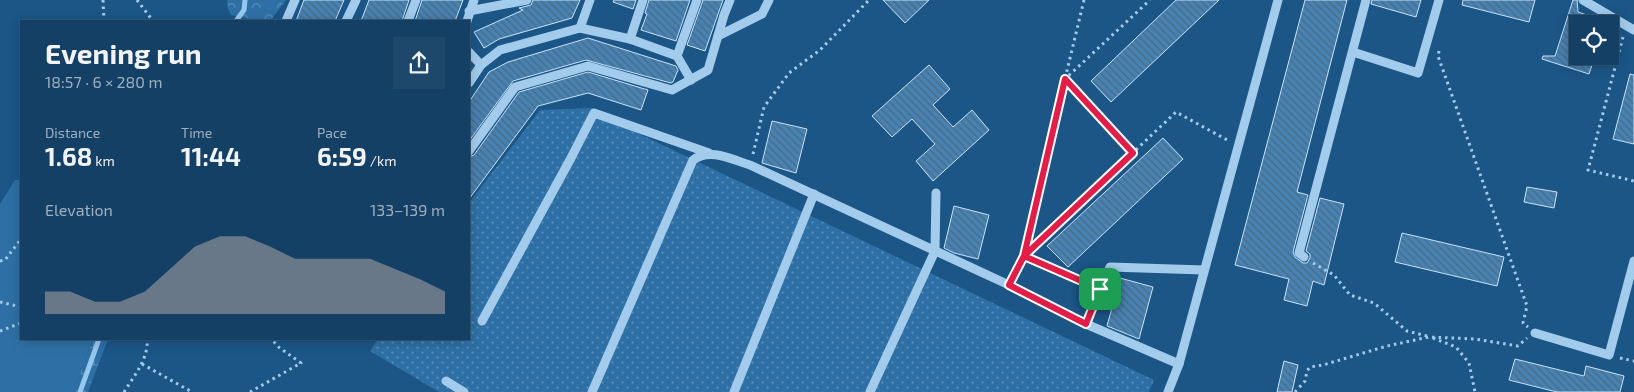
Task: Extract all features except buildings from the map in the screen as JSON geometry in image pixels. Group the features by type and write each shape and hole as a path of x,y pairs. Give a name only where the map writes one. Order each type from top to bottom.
{"street":[{"path":"286,20 295,0"},
{"path":"346,20 356,0"},
{"path":"408,20 416,0"},
{"path":"467,20 474,0"},
{"path":"470,12 527,0"},
{"path":"580,28 590,0"},
{"path":"630,39 643,0"},
{"path":"677,56 697,0"},
{"path":"470,151 515,87 588,66 672,90 691,80 708,70 730,0"},
{"path":"718,36 762,14 769,0"},
{"path":"1168,392 1179,364 1278,0"},
{"path":"1304,257 1299,253 1366,0"},
{"path":"1352,52 1418,73 1439,0"},
{"path":"1583,0 1634,30"},
{"path":"470,81 481,65 500,50 580,28 630,39 677,56 691,80"},
{"path":"470,53 481,65"},
{"path":"482,321 594,113 750,165 1009,285 1086,324 1179,364"},
{"path":"592,392 693,160 704,154 717,155"},
{"path":"870,392 936,251 936,193"},
{"path":"734,392 814,194"},
{"path":"1009,285 1024,256 1100,289"},
{"path":"1535,333 1609,355 1634,261"},
{"path":"1086,324 1110,267 1204,270"},
{"path":"446,381 464,392"}],"path":[{"path":"103,0 104,20"},
{"path":"137,0 152,20"},
{"path":"750,165 764,107 769,100 789,73 820,50 869,0"},
{"path":"1024,256 1084,0"},
{"path":"1065,79 1150,0"},
{"path":"1626,25 1588,170 1634,181"},
{"path":"1295,392 1305,381 1310,367 1395,344 1429,337 1475,339 1518,346 1535,333 1524,323 1527,306 1438,56 1439,48"},
{"path":"1065,79 1133,153"},
{"path":"1024,256 1176,112 1229,141"},
{"path":"0,261 5,260 20,240"},
{"path":"1304,257 1334,275 1350,295 1374,303 1407,330 1456,347 1469,363 1475,392"},
{"path":"0,302 20,307"},
{"path":"0,331 20,323"},
{"path":"124,392 142,364 148,344 147,340"},
{"path":"250,392 301,362 277,346 273,340"},
{"path":"142,364 192,392"}],"green space":[{"path":"227,0 286,0 271,20 254,20 231,15"},
{"path":"593,108 631,130 1154,380 1149,392 439,392 370,351 377,340 470,340 470,202 540,110"},
{"path":"15,180 20,180 20,340 93,340 72,392 0,392 0,204"},
{"path":"93,340 108,340 88,392 72,392"}],"waterway":[{"path":"237,20 244,10 245,0"},
{"path":"80,392 99,340"}],"route":[{"path":"1100,289 1024,256 1133,153 1065,79 1024,256 1009,285 1086,324 1100,289"}]}
